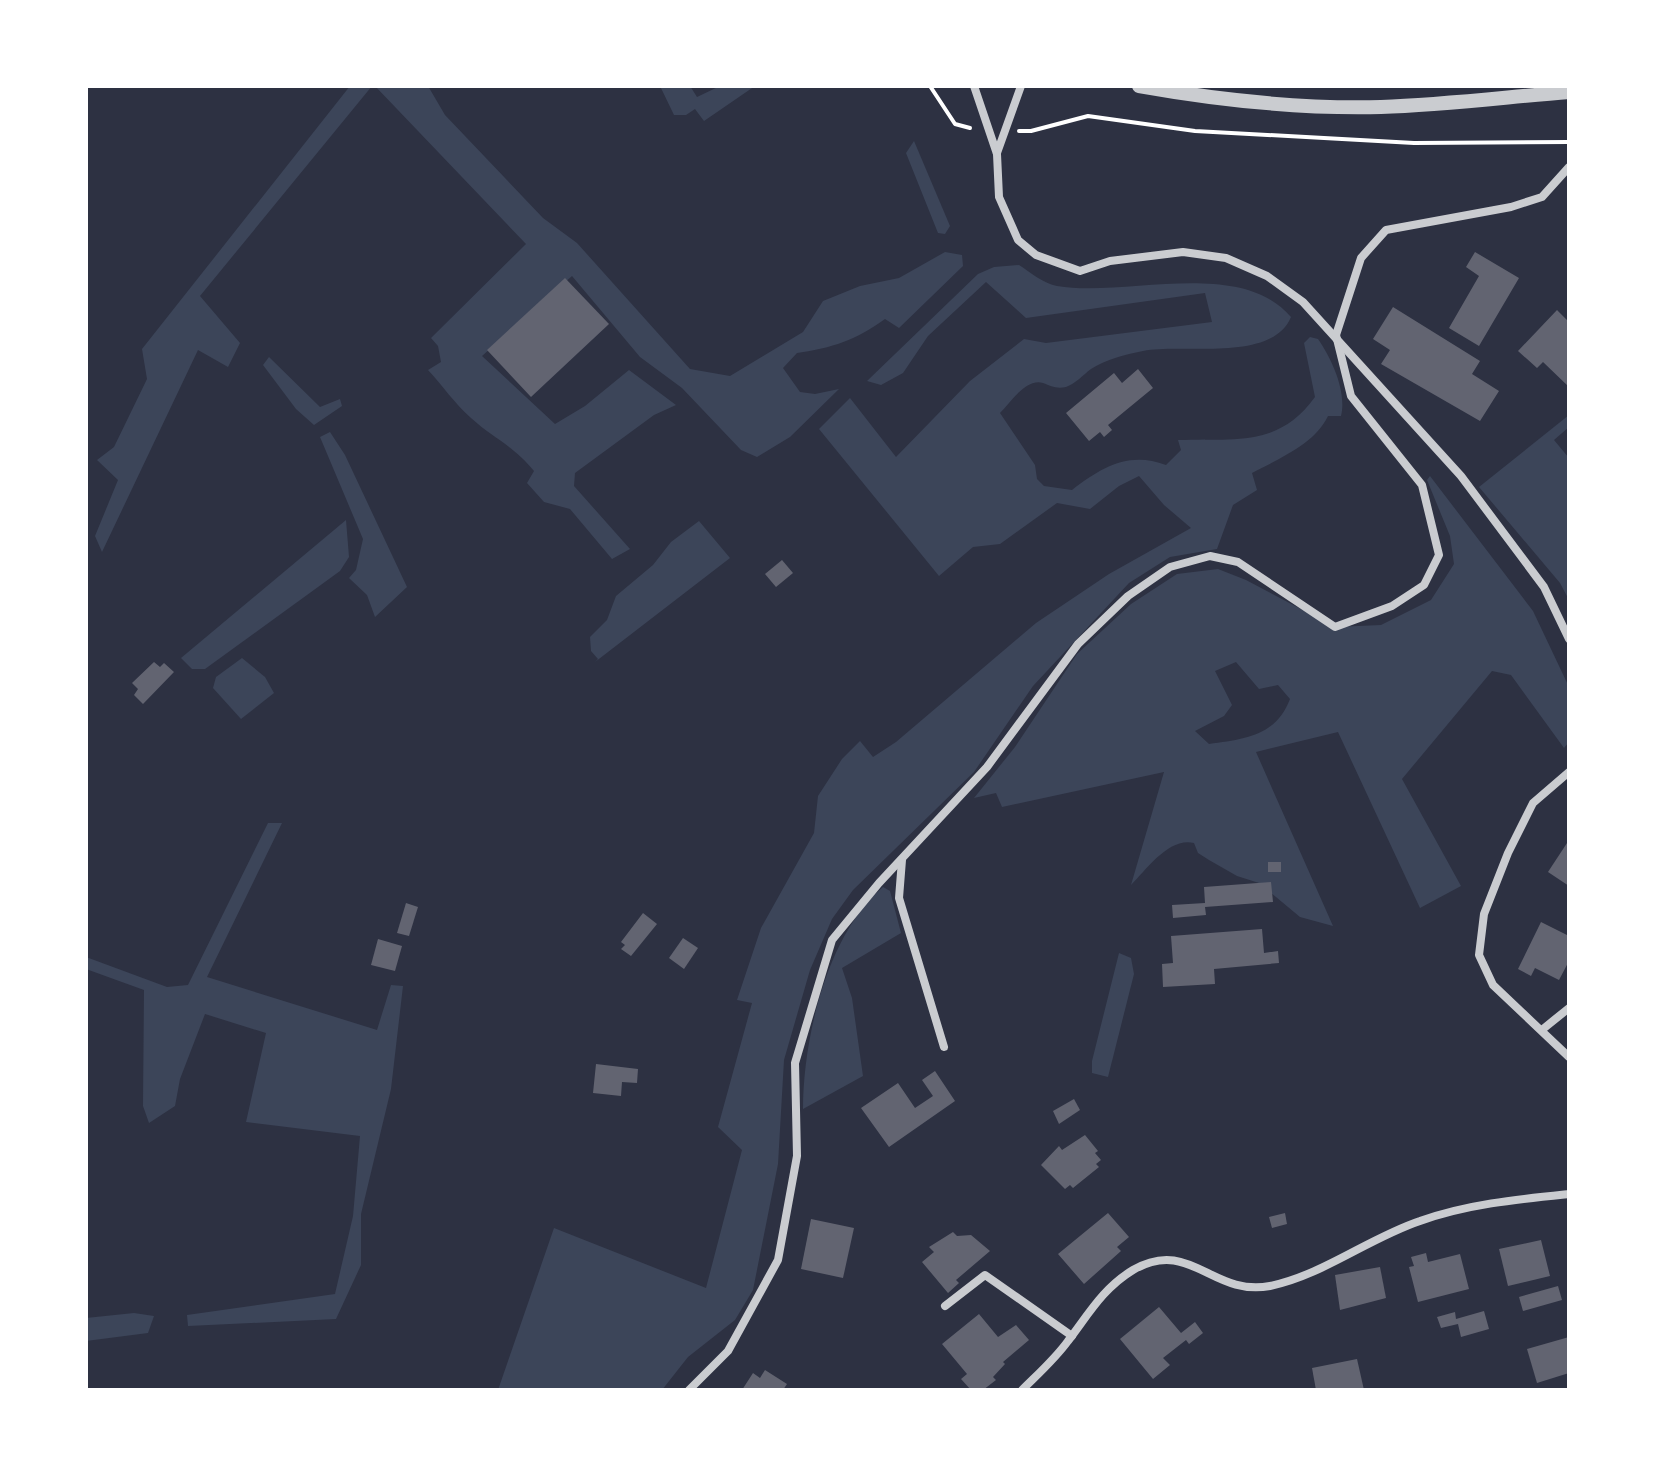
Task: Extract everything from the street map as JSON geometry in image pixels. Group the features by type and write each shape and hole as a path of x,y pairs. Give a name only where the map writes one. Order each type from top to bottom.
{"street":[{"path":"974,86 997,154 999,197 1018,240 1036,255 1080,271 1110,261 1183,252 1226,258 1267,276 1303,302 1412,419 1503,530 1544,587 1569,639"},
{"path":"997,154 1021,86"},
{"path":"1139,86 1195,96 1381,107 1569,92"},
{"path":"689,1390 728,1351 778,1260 797,1156 795,1063 832,940 987,767 1078,644 1128,596 1170,567 1210,556 1238,562 1335,627 1392,606 1424,585 1439,555 1422,485 1351,396 1336,335 1361,258 1386,230 1511,207 1542,197 1569,167"},
{"path":"1569,772 1533,803 1508,853 1484,914 1479,955 1493,985 1543,1029 1569,1057"},
{"path":"902,859 899,898 944,1047"},
{"path":"1543,1029 1569,1008"},
{"path":"1022,1390 1072,1336 1104,1291 1134,1269 1156,1261 1174,1258 1237,1287 1270,1286 1420,1221 1504,1201 1569,1194"},
{"path":"945,1306 985,1275 1072,1336"}],"path":[{"path":"930,86 955,124 966,129 987,128"},
{"path":"1005,129 1031,131 1088,116 1195,131 1368,141 1569,142"}],"shaded area":[{"path":"350,86 372,86 200,296 240,343 228,367 198,350 102,552 95,536 118,480 97,460 114,447 147,379 142,349"},
{"path":"375,86 428,86 445,115 543,218 577,243 690,369 730,376 803,332 823,301 860,286 899,278 945,252 962,255 963,266 899,328 885,319 843,342 797,353 783,368 800,392 815,394 839,389 790,437 757,457 741,450 682,388 640,357 572,276 482,356 555,424 585,406 629,370 676,405 654,415 575,473 574,486 630,549 612,559 570,509 544,502 527,483 534,471 465,413 428,370 441,362 438,346 431,338 526,244"},
{"path":"660,86 690,86 697,97 720,86 755,86 704,121 695,109 686,115 674,115"},
{"path":"914,141 950,226 945,234 938,233 906,153"},
{"path":"1019,265 1057,286 1212,284 1242,289 1269,299 1291,317 1281,331 1265,341 1224,348 1143,351 1103,363 1066,387 1037,382 1025,388 1000,413 1035,465 1037,479 1044,486 1072,490 1105,468 1128,461 1153,461 1166,465 1181,450 1178,440 1254,437 1286,425 1315,397 1304,343 1310,337 1318,339 1333,366 1342,397 1341,416 1328,416 1305,443 1252,473 1257,490 1233,505 1217,549 1170,557 1129,583 1033,686 974,772 853,890 832,919 810,970 784,1060 778,1164 753,1290 735,1320 688,1357 662,1390 498,1390 554,1228 706,1288 742,1150 718,1127 752,1003 737,1000 761,928 814,833 818,796 842,759 860,741 873,757 896,742 1036,623 1109,574 1191,528 1164,505 1139,476 1119,486 1090,509 1057,503 1000,544 973,547 939,576 819,429 850,398 896,457 970,381 1024,339 1046,343 1212,322 1205,293 1026,318 986,282 928,336 903,373 881,385 867,381 978,274 994,267"},
{"path":"269,357 320,407 340,399 342,406 314,425 296,409 263,365"},
{"path":"1569,415 1569,427 1554,440 1569,458 1569,600 1560,583 1479,487"},
{"path":"330,432 345,455 407,587 375,617 367,595 349,578 356,570 363,539 320,437"},
{"path":"1430,476 1533,611 1569,687 1569,742 1564,748 1511,675 1492,671 1402,779 1461,886 1420,908 1338,732 1256,752 1333,926 1300,917 1259,883 1237,876 1198,853 1194,843 1185,842 1167,849 1131,885 1164,772 1002,807 996,793 974,798 1015,747 1077,654 1131,604 1177,574 1218,569 1246,580 1335,627 1381,625 1431,600 1454,564 1450,536 1427,480","holes":["1236,662 1259,689 1278,685 1290,699 1284,711 1268,728 1247,737 1209,744 1195,731 1224,716 1232,705 1215,671"]},
{"path":"346,520 349,557 340,571 205,669 192,669 181,658"},
{"path":"699,521 730,558 595,662 598,659 591,651 590,637 607,620 616,596 653,565 671,542"},
{"path":"242,658 265,677 274,693 241,719 213,688 216,677"},
{"path":"268,823 282,823 207,977 377,1030 391,985 403,986 391,1089 361,1214 361,1265 336,1319 188,1326 187,1315 335,1294 353,1216 360,1136 246,1122 266,1033 205,1014 180,1079 175,1106 149,1123 143,1106 144,990 86,969 86,957 167,987 188,985"},
{"path":"883,887 890,891 901,933 842,968 852,998 863,1076 803,1109 808,1051 822,989 847,932 863,907"},
{"path":"1119,953 1131,958 1134,974 1108,1077 1092,1073 1092,1061"},
{"path":"134,1313 154,1316 148,1333 86,1341 86,1318"}],"building":[{"path":"1475,252 1519,278 1479,346 1449,328 1479,276 1466,267"},
{"path":"565,278 609,324 531,397 487,350"},
{"path":"1393,307 1480,361 1472,374 1499,391 1480,421 1381,364 1390,350 1373,339"},
{"path":"1557,310 1569,322 1569,387 1543,362 1537,368 1518,351"},
{"path":"1138,369 1153,388 1108,425 1112,430 1104,437 1100,432 1089,441 1066,413 1114,373 1122,383"},
{"path":"782,560 793,573 776,587 765,574"},
{"path":"154,662 160,667 164,663 174,672 143,704 134,695 138,689 132,683"},
{"path":"1567,843 1569,845 1569,886 1548,872"},
{"path":"1268,862 1281,862 1281,872 1268,872"},
{"path":"1271,882 1273,902 1205,907 1206,915 1173,918 1172,905 1205,903 1204,887"},
{"path":"406,903 418,907 409,936 397,933"},
{"path":"643,913 657,924 631,956 621,949 625,945 621,942"},
{"path":"1541,922 1569,936 1569,961 1559,980 1535,968 1531,976 1518,969"},
{"path":"1262,929 1264,953 1278,951 1279,963 1214,969 1215,984 1163,987 1162,964 1173,963 1171,936"},
{"path":"683,938 698,948 684,969 669,958"},
{"path":"378,939 402,946 395,971 371,965"},
{"path":"596,1064 638,1069 637,1083 622,1082 621,1096 593,1093"},
{"path":"935,1071 955,1101 889,1147 861,1108 898,1083 915,1108 933,1096 922,1080"},
{"path":"1074,1099 1080,1110 1059,1124 1053,1111"},
{"path":"1085,1135 1098,1151 1095,1153 1101,1160 1096,1164 1099,1167 1073,1188 1070,1185 1065,1189 1041,1165 1059,1146 1062,1150"},
{"path":"1108,1213 1129,1237 1117,1247 1121,1251 1084,1284 1058,1254"},
{"path":"1285,1213 1287,1224 1272,1228 1269,1217"},
{"path":"811,1219 854,1228 843,1278 801,1269"},
{"path":"953,1232 957,1236 971,1235 990,1251 956,1280 959,1283 948,1293 922,1262 934,1252 929,1247"},
{"path":"1541,1240 1550,1276 1508,1286 1499,1249"},
{"path":"1426,1253 1428,1262 1460,1254 1469,1289 1418,1302 1409,1267 1414,1266 1411,1257"},
{"path":"1380,1267 1386,1298 1340,1310 1335,1275"},
{"path":"1558,1286 1562,1300 1523,1311 1519,1297"},
{"path":"1159,1307 1181,1333 1195,1322 1203,1333 1189,1344 1186,1340 1163,1358 1170,1365 1153,1379 1120,1339"},
{"path":"1484,1311 1489,1329 1461,1337 1458,1324 1441,1328 1437,1317 1455,1312 1456,1319"},
{"path":"979,1314 998,1337 1016,1325 1029,1340 1003,1362 1005,1364 993,1377 996,1380 983,1390 971,1390 961,1379 967,1374 942,1344"},
{"path":"1569,1337 1569,1373 1537,1383 1527,1349"},
{"path":"1357,1359 1364,1390 1316,1390 1312,1368"},
{"path":"765,1370 787,1384 783,1390 742,1390 753,1373 760,1378"}]}
